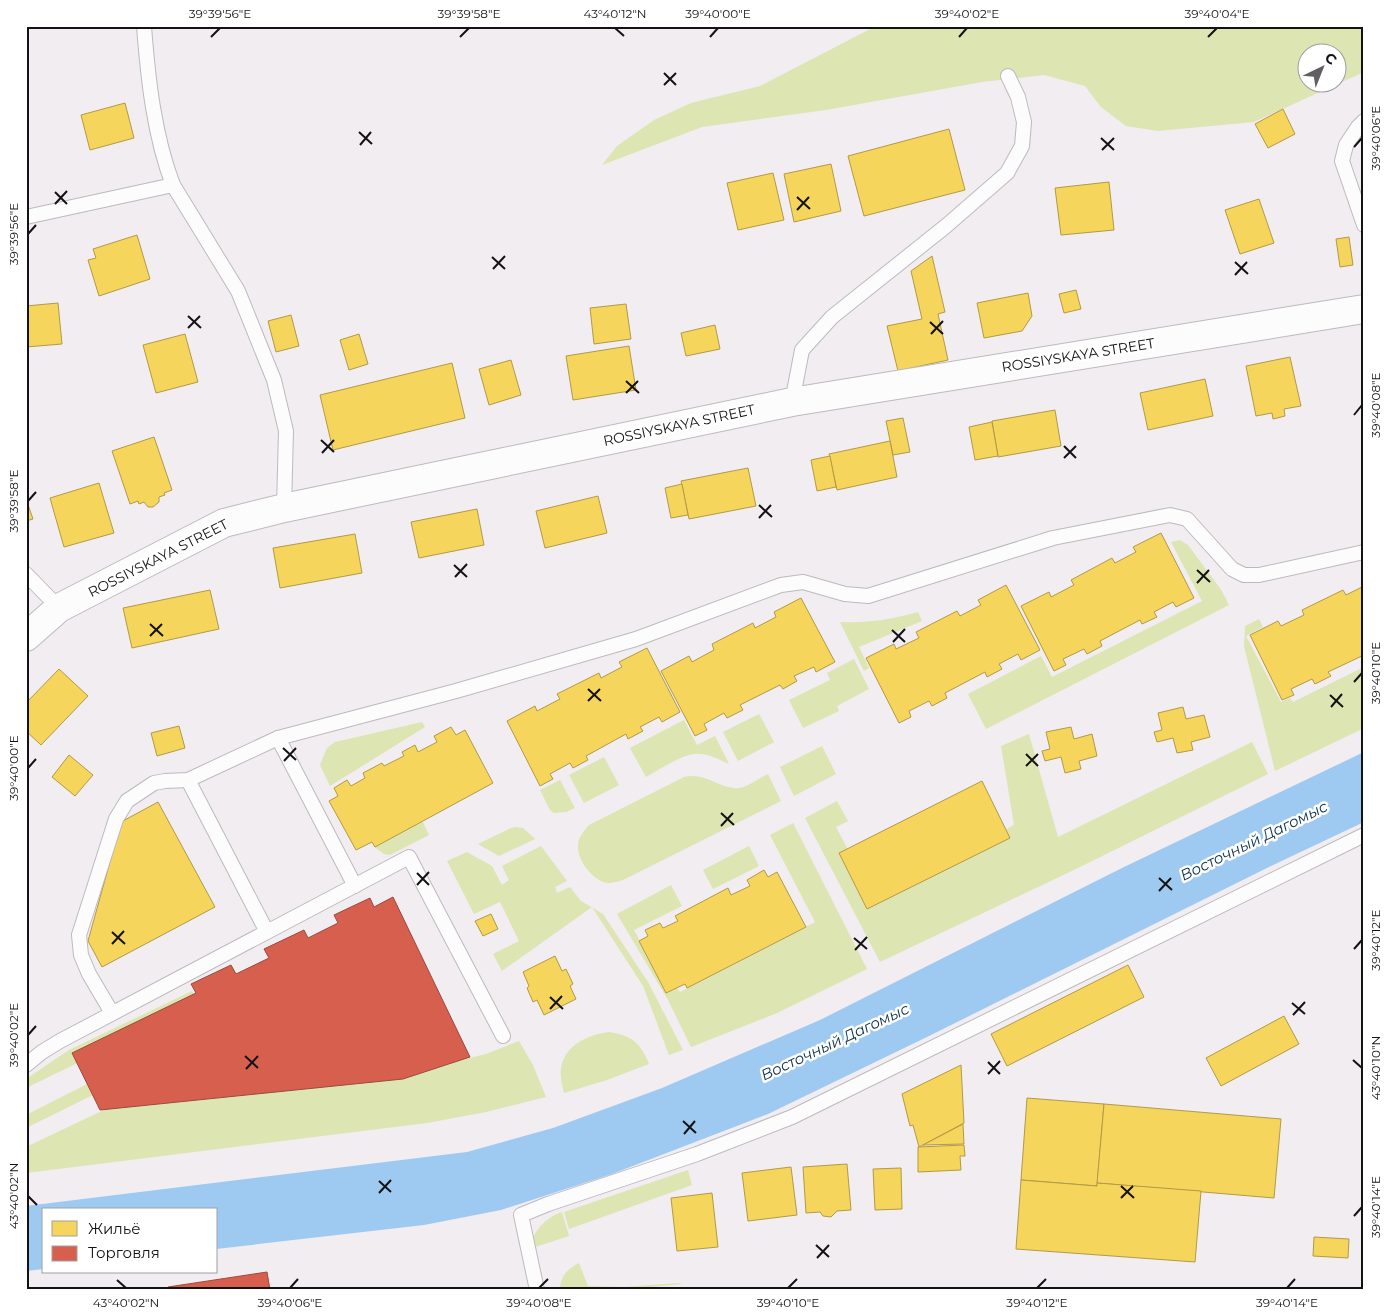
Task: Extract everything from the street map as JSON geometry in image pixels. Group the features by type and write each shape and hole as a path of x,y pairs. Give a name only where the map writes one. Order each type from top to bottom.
{"street":[{"name":"ROSSIYSKAYA STREET","path":"26,636 59,608 224,523 284,508 792,402 1364,309"}],"lane":[{"path":"144,26 148,71 163,158 173,185 238,291 274,380 286,431 284,508"},
{"path":"792,402 802,350 832,317 946,226 1006,174 1022,146 1024,122 1018,97 1008,76"},
{"path":"1364,122 1358,127 1346,145 1342,161 1364,225"},
{"path":"26,217 173,185"},
{"path":"112,1013 89,974 81,954 79,935 116,819 127,801 154,783 188,780 278,738 456,691 636,639 781,585 804,582 845,594 868,596 1053,538 1170,516 1186,519 1232,569 1244,575 1259,575 1364,552"},
{"path":"26,574 59,608"},
{"path":"278,738 355,886"},
{"path":"188,780 267,932"},
{"path":"537,1290 521,1215 548,1204 697,1154 792,1116 1364,835"},
{"path":"26,1065 54,1044 409,857 503,1036"}],"green space":[{"path":"876,26 1364,26 1364,72 1348,79 1348,42 1298,42 1298,92 1320,92 1254,122 1158,131 1126,126 1101,107 1085,86 1044,75 982,82 826,110 702,127 602,165 617,146 654,120 691,103 760,86"},
{"path":"1180,540 1188,545 1222,591 1229,605 986,729 968,694 1041,656 1052,677 1202,601 1171,542"},
{"path":"918,612 922,621 859,647 869,668 864,671 840,622 879,620"},
{"path":"1259,619 1263,627 1246,636 1281,702 1290,698 1293,702 1364,667 1364,728 1275,771 1244,646 1245,626"},
{"path":"854,659 869,689 837,706 839,711 803,728 789,700 830,680 827,673"},
{"path":"759,714 774,742 738,761 723,732"},
{"path":"684,720 697,745 715,736 729,764 707,755 694,754 672,762 646,777 630,748"},
{"path":"422,722 425,727 330,786 320,765 327,748 335,742"},
{"path":"1029,734 1058,837 1252,742 1268,774 1078,868 880,962 805,818 837,801 848,821 836,827 874,899 1014,825 1001,746"},
{"path":"822,746 836,774 794,796 780,767"},
{"path":"604,757 619,785 584,803 569,775"},
{"path":"768,774 781,801 623,880 610,883 602,881 587,869 580,857 578,852 579,840 589,825 684,777 700,777 732,788 739,788"},
{"path":"560,780 575,808 566,812 554,813 550,810 540,790"},
{"path":"422,820 429,835 390,855 384,854 373,846"},
{"path":"793,823 867,969 777,1013 691,1047 668,1000 617,914 671,885 682,906 634,930 668,992 677,988 680,992 815,922 770,835"},
{"path":"511,828 523,828 535,839 499,856 478,844"},
{"path":"541,846 567,881 555,887 557,893 570,887 581,901 592,907 502,971 493,954 519,941 500,902 474,914 447,861 467,852 492,866 502,885 509,880 502,866"},
{"path":"749,846 759,866 713,889 703,870"},
{"path":"593,908 603,914 648,982 683,1050 669,1055 643,986"},
{"path":"192,991 199,1004 26,1088 26,1079 69,1050"},
{"path":"609,1032 634,1041 642,1050 649,1064 607,1080 564,1093 561,1068 568,1051 582,1040"},
{"path":"519,1041 533,1065 546,1097 486,1112 427,1123 26,1173 26,1147 110,1107 431,1067 486,1054"},
{"path":"87,1084 93,1095 26,1128 26,1115"},
{"path":"688,1170 692,1185 569,1229 564,1212"},
{"path":"562,1212 569,1236 529,1249 533,1236 541,1226 550,1218"},
{"path":"579,1263 588,1286 624,1287 682,1284 621,1290 560,1290 561,1281 565,1274"}],"water":[{"name":"Восточный Дагомыс","path":"1364,752 1364,822 768,1114 612,1174 501,1210 424,1225 218,1249 218,1208 42,1208 42,1269 26,1271 26,1206 467,1152 553,1128 662,1088 820,1020 1122,868"}],"building: Жильё":[{"path":"125,103 134,138 90,150 81,115"},
{"path":"1283,109 1295,134 1268,148 1255,124"},
{"path":"949,129 965,190 864,216 848,156"},
{"path":"831,164 841,211 794,222 784,174"},
{"path":"773,173 784,220 738,230 727,183"},
{"path":"1109,182 1114,230 1061,235 1055,188"},
{"path":"1259,199 1274,243 1240,254 1225,210"},
{"path":"137,235 150,279 99,296 88,260 96,258 93,249"},
{"path":"1349,237 1353,265 1340,267 1336,239"},
{"path":"932,256 945,312 938,314 948,360 898,371 887,326 922,319 911,271"},
{"path":"1076,290 1081,309 1064,313 1059,294"},
{"path":"1028,293 1032,316 1022,331 984,338 977,303"},
{"path":"58,303 62,344 26,347 26,306"},
{"path":"626,304 631,339 594,344 590,308"},
{"path":"291,315 299,346 276,352 268,321"},
{"path":"715,325 720,349 686,356 681,333"},
{"path":"185,334 198,382 156,393 143,345"},
{"path":"359,334 368,364 349,370 340,340"},
{"path":"629,346 636,390 573,400 566,356"},
{"path":"1290,357 1301,406 1284,409 1285,416 1273,419 1272,413 1256,416 1246,366"},
{"path":"511,360 521,395 489,405 479,369"},
{"path":"452,363 465,418 333,450 320,395"},
{"path":"1205,379 1213,416 1148,430 1140,393"},
{"path":"1055,410 1061,446 998,457 992,421"},
{"path":"903,418 910,452 893,455 886,421"},
{"path":"992,422 998,456 975,460 969,427"},
{"path":"154,437 172,490 159,497 159,502 153,507 148,507 144,502 139,504 138,501 130,504 112,451"},
{"path":"890,441 897,477 837,490 829,454"},
{"path":"830,456 836,487 817,491 811,460"},
{"path":"748,468 756,506 689,519 681,481"},
{"path":"99,483 114,533 64,547 50,498"},
{"path":"682,484 688,515 671,518 665,488"},
{"path":"598,496 607,533 545,548 536,511"},
{"path":"26,499 33,519 26,521"},
{"path":"477,509 484,545 419,558 411,522"},
{"path":"1161,533 1194,598 1176,607 1173,602 1154,612 1157,617 1142,624 1140,620 1100,641 1102,646 1087,654 1084,649 1063,659 1066,665 1054,671 1021,606 1049,592 1051,597 1074,585 1071,580 1112,558 1115,563 1136,552 1133,547"},
{"path":"355,534 362,573 280,588 273,548"},
{"path":"1006,585 1040,650 1021,660 1018,654 999,664 1002,669 987,677 985,672 945,693 947,698 932,706 929,701 909,711 911,717 899,723 866,658 894,644 896,649 919,638 916,632 957,611 960,616 981,605 978,600"},
{"path":"1364,586 1364,655 1328,672 1331,676 1315,684 1312,679 1291,689 1294,695 1282,700 1250,635 1278,621 1281,626 1304,615 1302,610 1343,590 1346,595"},
{"path":"210,590 219,629 132,648 123,608"},
{"path":"801,598 835,662 816,672 814,667 794,676 797,681 783,689 780,685 740,705 743,710 727,718 724,713 704,724 707,730 695,736 661,671 689,656 692,662 714,650 712,644 753,623 755,628 776,617 774,612"},
{"path":"647,648 680,712 662,722 659,717 640,727 643,731 628,739 626,734 586,756 588,760 573,768 570,763 550,774 553,779 540,786 507,721 535,706 537,711 560,699 557,694 599,673 601,678 622,667 619,662"},
{"path":"59,669 88,696 41,745 26,731 26,703"},
{"path":"1183,707 1186,719 1204,715 1210,737 1191,742 1193,750 1177,753 1173,738 1157,742 1154,732 1162,730 1158,713"},
{"path":"179,726 185,748 157,756 151,733"},
{"path":"451,727 456,735 465,730 493,783 375,847 372,842 356,850 329,801 338,796 334,788 347,780 351,786 365,778 363,773 382,763 384,766 404,756 402,752 415,745 418,752 437,742 434,736"},
{"path":"1071,727 1074,739 1092,734 1097,756 1079,761 1081,769 1065,773 1061,757 1045,761 1042,751 1050,749 1046,732"},
{"path":"69,755 93,775 75,796 52,777"},
{"path":"982,781 1010,838 867,909 839,853"},
{"path":"158,802 215,907 102,967 88,941 121,822"},
{"path":"764,870 768,877 777,872 806,927 687,988 685,984 666,993 639,941 648,936 645,930 660,923 663,928 678,921 675,916 728,888 731,895 750,886 747,880"},
{"path":"491,914 498,929 483,936 475,921"},
{"path":"555,956 562,971 566,969 573,984 570,986 576,999 544,1015 537,1000 533,1002 523,972"},
{"path":"1128,965 1144,997 1007,1066 991,1034"},
{"path":"1284,1016 1299,1044 1221,1086 1206,1058"},
{"path":"961,1065 964,1123 919,1147 913,1125 910,1126 902,1094"},
{"path":"1027,1098 1104,1104 1097,1186 1021,1180"},
{"path":"1104,1104 1281,1119 1274,1198 1097,1183"},
{"path":"963,1124 964,1144 923,1145"},
{"path":"964,1145 965,1156 960,1156 961,1170 918,1172 918,1147"},
{"path":"847,1164 851,1210 837,1211 831,1217 823,1216 820,1212 806,1213 803,1167"},
{"path":"791,1167 797,1215 748,1221 742,1173"},
{"path":"901,1168 902,1209 875,1210 873,1169"},
{"path":"1021,1180 1097,1186 1097,1183 1201,1191 1195,1262 1016,1249"},
{"path":"712,1193 718,1247 677,1251 671,1198"},
{"path":"1314,1237 1349,1239 1348,1258 1313,1256"}],"building: Торговля":[{"path":"393,897 470,1057 403,1079 100,1110 72,1053 196,993 191,984 231,965 236,974 269,958 264,949 304,930 308,938 338,923 334,915 370,898 374,907"},
{"path":"267,1272 270,1290 168,1290 168,1287"}]}
